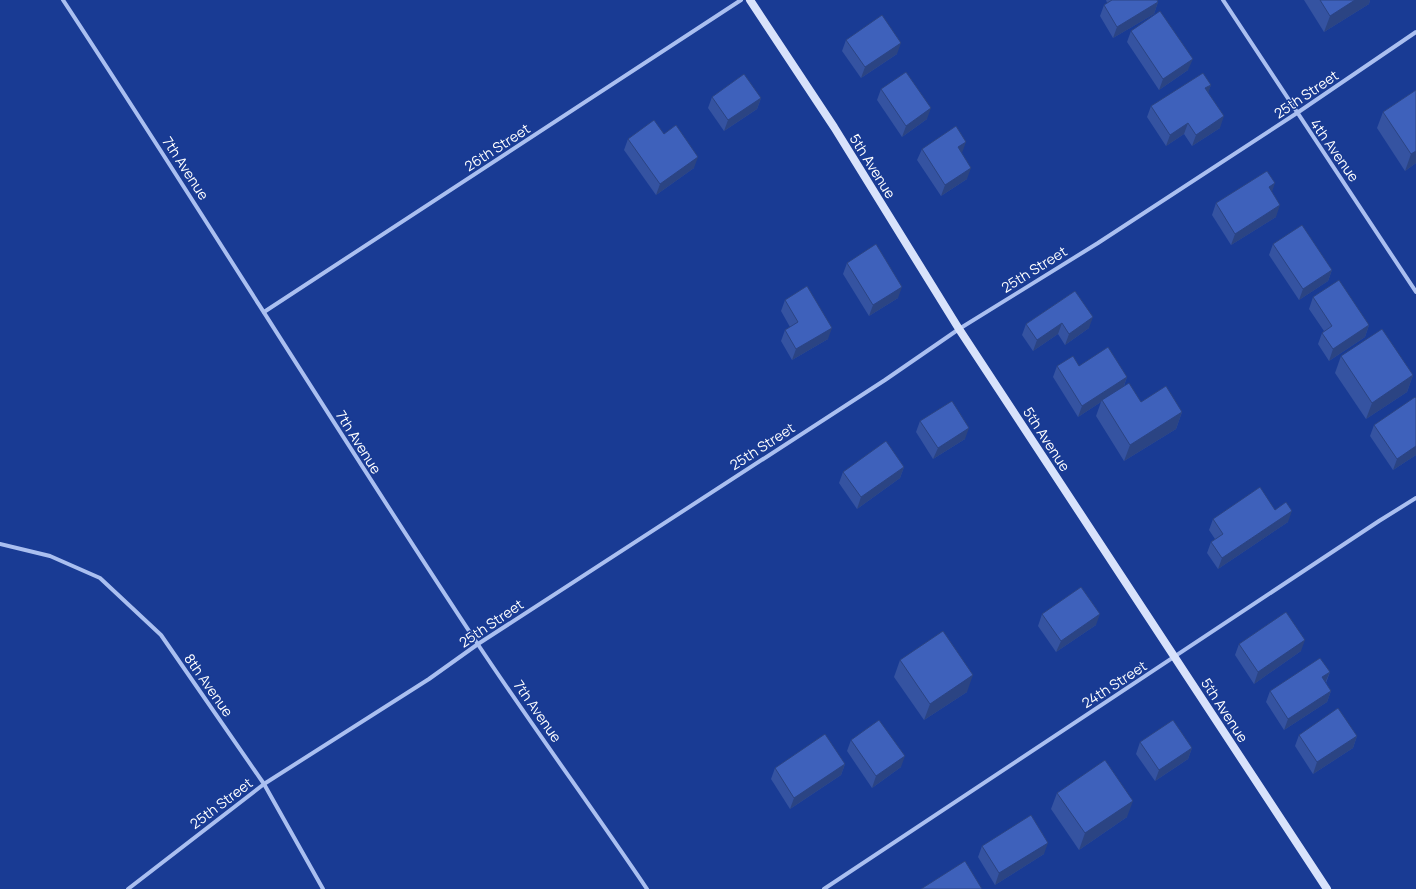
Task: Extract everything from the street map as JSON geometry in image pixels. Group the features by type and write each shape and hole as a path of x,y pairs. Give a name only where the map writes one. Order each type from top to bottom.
{"street":[{"name":"7th Avenue","path":"63,0 166,156 366,473 478,644 647,889"},
{"name":"26th Street","path":"264,312 741,0"},
{"name":"5th Avenue","path":"750,0 834,127 959,329 1327,889"},
{"name":"4th Avenue","path":"1224,0 1416,292"},
{"name":"25th Street","path":"128,889 264,784 429,679 478,644 885,380 959,329 1098,243 1297,113 1416,32"},
{"name":"24th Street","path":"824,889 1416,498"},
{"name":"8th Avenue","path":"0,544 50,556 100,578 161,635 264,784 323,889"}],"building":[{"path":"1112,0 1157,0 1158,2 1117,27 1104,5"},
{"path":"1320,0 1355,0 1330,16"},
{"path":"1160,11 1193,59 1163,79 1131,31"},
{"path":"882,15 901,43 865,67 846,40"},
{"path":"906,72 931,108 906,126 881,89"},
{"path":"1203,73 1211,85 1205,88 1224,116 1196,135 1188,123 1170,135 1151,106"},
{"path":"744,74 761,98 728,120 712,97"},
{"path":"1416,90 1416,151 1411,154 1383,112"},
{"path":"654,120 664,134 676,125 698,157 660,184 628,139"},
{"path":"956,126 966,142 958,147 971,168 945,185 922,149"},
{"path":"1267,171 1275,183 1269,187 1280,205 1235,234 1216,203"},
{"path":"1302,225 1332,270 1303,289 1273,244"},
{"path":"876,244 902,287 873,305 847,263"},
{"path":"1339,280 1369,325 1333,349 1322,333 1332,326 1313,297"},
{"path":"807,286 832,328 796,349 785,330 798,322 785,300"},
{"path":"1075,291 1093,317 1069,334 1062,323 1037,340 1026,324"},
{"path":"1382,329 1413,375 1372,403 1341,356"},
{"path":"1108,347 1127,377 1082,406 1057,366 1073,356 1079,366"},
{"path":"1129,383 1141,402 1166,386 1182,412 1130,445 1102,400"},
{"path":"1415,397 1416,446 1397,459 1374,425"},
{"path":"952,401 969,428 938,448 920,421"},
{"path":"886,441 904,467 861,497 843,472"},
{"path":"1260,487 1275,510 1286,502 1292,511 1222,558 1211,542 1223,534 1213,519"},
{"path":"1081,587 1100,614 1061,641 1042,614"},
{"path":"1286,612 1305,640 1258,672 1239,644"},
{"path":"943,631 973,675 930,704 900,660"},
{"path":"1320,658 1330,672 1322,677 1331,691 1288,719 1270,691"},
{"path":"1338,708 1357,736 1317,762 1299,735"},
{"path":"879,720 905,756 876,776 851,740"},
{"path":"1173,720 1192,748 1159,770 1140,742"},
{"path":"825,734 845,764 794,798 775,768"},
{"path":"1105,760 1133,801 1085,833 1057,793"},
{"path":"1031,815 1048,843 999,873 982,846"},
{"path":"965,861 982,889 921,889"}]}
